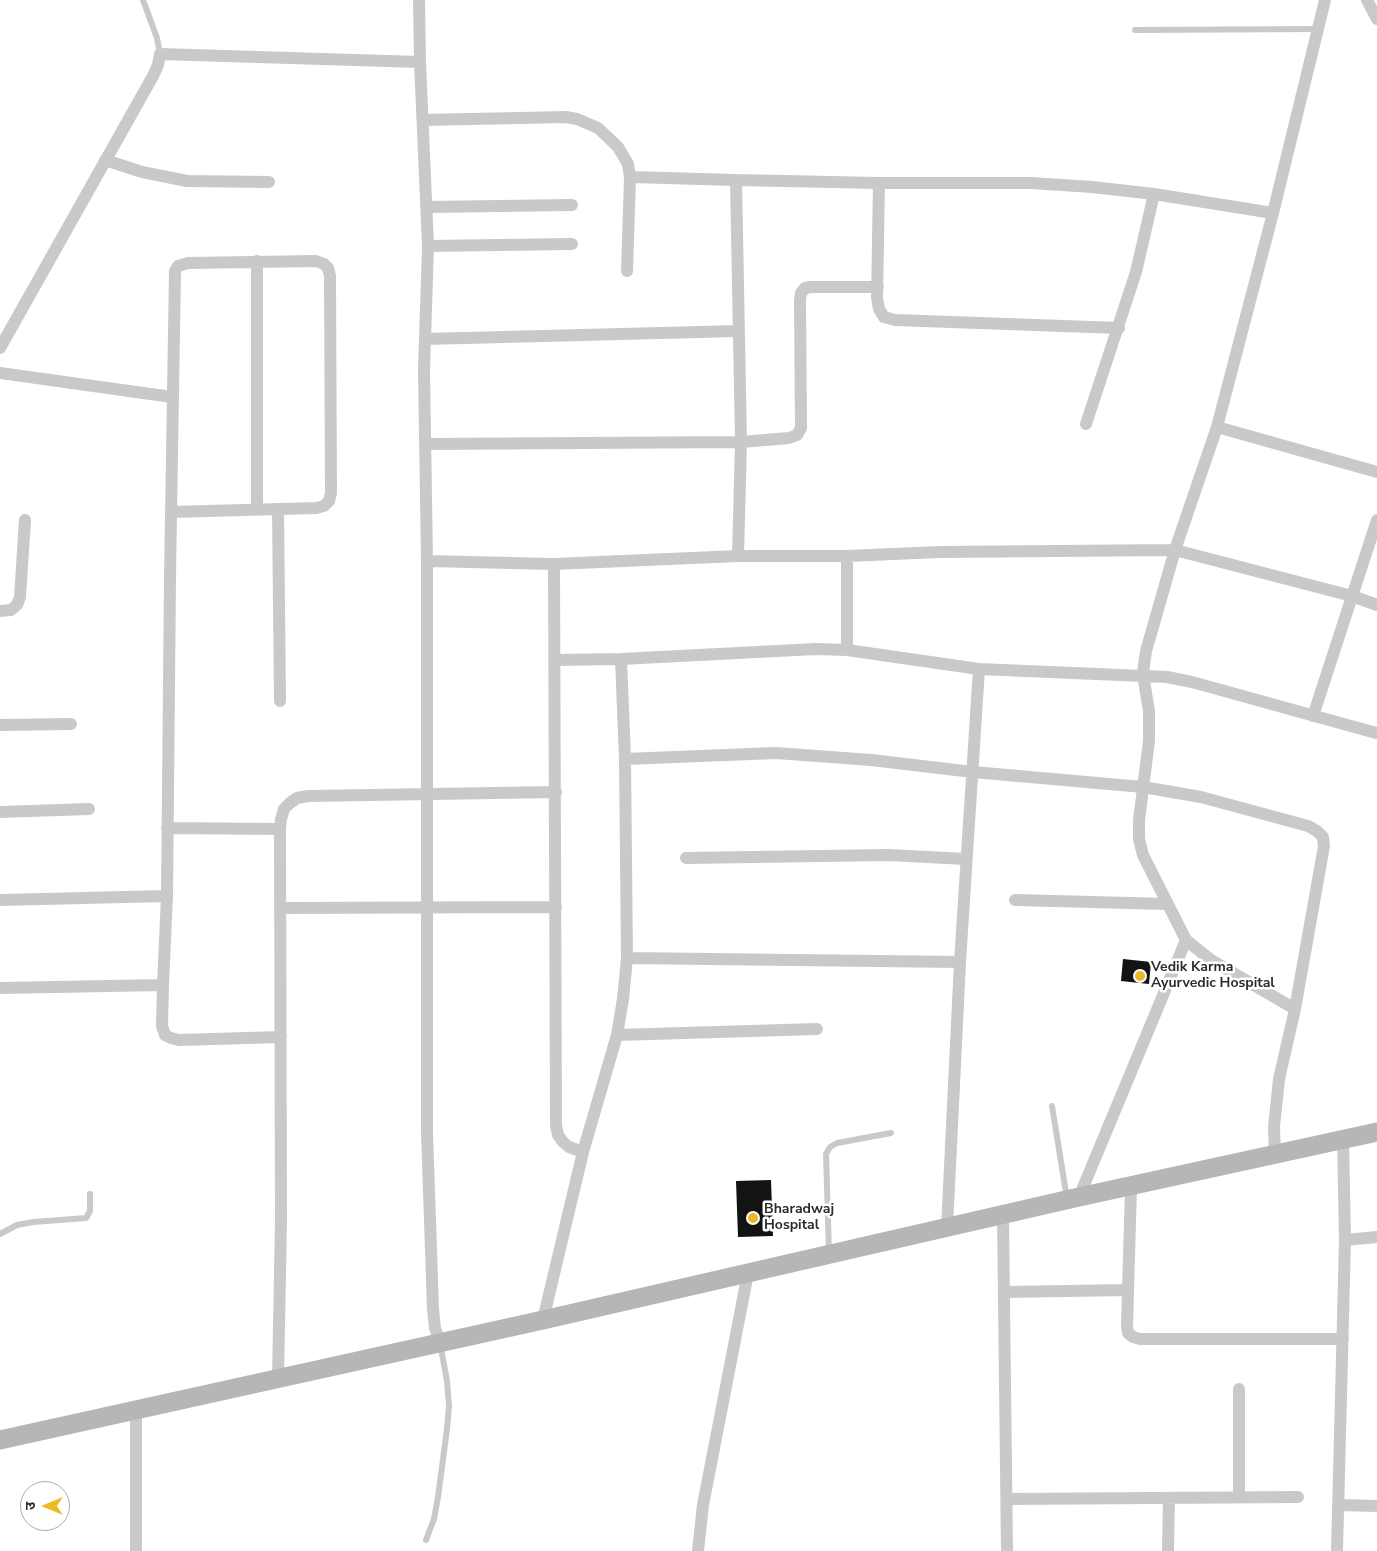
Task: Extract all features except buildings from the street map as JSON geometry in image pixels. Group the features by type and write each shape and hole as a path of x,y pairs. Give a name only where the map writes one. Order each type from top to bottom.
{"main road":[{"path":"0,1440 1377,1132"}],"street":[{"path":"419,0 428,246 425,338 428,793 427,1134 433,1309 435,1328 440,1342"},
{"path":"1295,1009 1211,960 1186,940 1143,855 1139,839 1138,820 1150,741 1149,712 1143,675 1146,651 1175,550 1217,427 1325,0"},
{"path":"1366,0 1377,19"},
{"path":"0,348 6,325 105,160 155,71 160,54 420,62"},
{"path":"423,120 566,117 577,119 598,128 618,148 628,164 630,177 627,272"},
{"path":"105,160 142,172 187,181 268,182"},
{"path":"630,177 879,184 1031,183 1154,194 1272,213"},
{"path":"736,180 741,442 738,556"},
{"path":"879,184 878,309 884,317 895,320 1119,328"},
{"path":"1086,424 1136,272 1154,194"},
{"path":"427,207 572,205"},
{"path":"428,246 572,244"},
{"path":"171,512 324,506 329,501 331,493 330,276 328,268 316,260 188,263 178,266 175,271 172,397 166,896 162,1026 165,1034 179,1040 281,1037"},
{"path":"256,262 256,510"},
{"path":"425,444 741,442 789,438 797,435 801,428 801,293 805,288 811,286 878,287"},
{"path":"425,338 739,331"},
{"path":"0,373 172,397"},
{"path":"1217,427 1377,472"},
{"path":"278,509 280,701"},
{"path":"0,611 11,610 17,606 20,598 24,520"},
{"path":"1313,716 1377,520"},
{"path":"427,561 554,564 738,556 1175,550 1352,596 1377,605"},
{"path":"847,556 847,650"},
{"path":"554,564 556,1126 558,1135 563,1142 569,1147 583,1152"},
{"path":"554,660 622,659 782,650 847,650 979,669 1143,675 1192,682 1376,733"},
{"path":"543,1320 583,1152 617,1035 627,958 622,659"},
{"path":"947,1228 960,962 979,669"},
{"path":"0,725 71,724"},
{"path":"625,759 776,753 871,760 973,772 1143,787 1201,797 1308,826 1317,831 1323,837 1324,846 1295,1009 1279,1079 1275,1106 1275,1155"},
{"path":"278,1378 281,1037 280,829 284,809 297,798 308,796 556,792"},
{"path":"0,812 89,809"},
{"path":"167,828 280,829"},
{"path":"686,858 871,854 966,859"},
{"path":"0,900 166,896"},
{"path":"1016,900 1168,904"},
{"path":"280,908 556,907"},
{"path":"1073,1199 1186,940"},
{"path":"627,958 960,962"},
{"path":"0,988 163,986"},
{"path":"617,1035 817,1029"},
{"path":"1337,1551 1345,1240 1343,1140"},
{"path":"1131,1187 1128,1333 1133,1337 1140,1339 1343,1339"},
{"path":"1003,1216 1007,1551"},
{"path":"1345,1240 1377,1237"},
{"path":"698,1551 703,1505 748,1273"},
{"path":"1004,1292 1128,1290"},
{"path":"1239,1389 1240,1497"},
{"path":"136,1409 136,1551"},
{"path":"1007,1499 1298,1497"},
{"path":"1168,1551 1169,1498"},
{"path":"1339,1505 1377,1506"}],"lane":[{"path":"143,0 144,8 157,38 160,54"},
{"path":"1135,30 1318,29"},
{"path":"1052,1106 1073,1199"},
{"path":"829,1255 826,1154 830,1147 837,1143 891,1132"},
{"path":"0,1234 17,1225 33,1222 86,1218 90,1211 90,1194"},
{"path":"426,1540 434,1519 449,1406 447,1381 440,1342"}],"place":[{"name":"Vedik Karma Ayurvedic Hospital","path":"1140,976"},
{"name":"Bharadwaj Hospital","path":"753,1218"}]}
